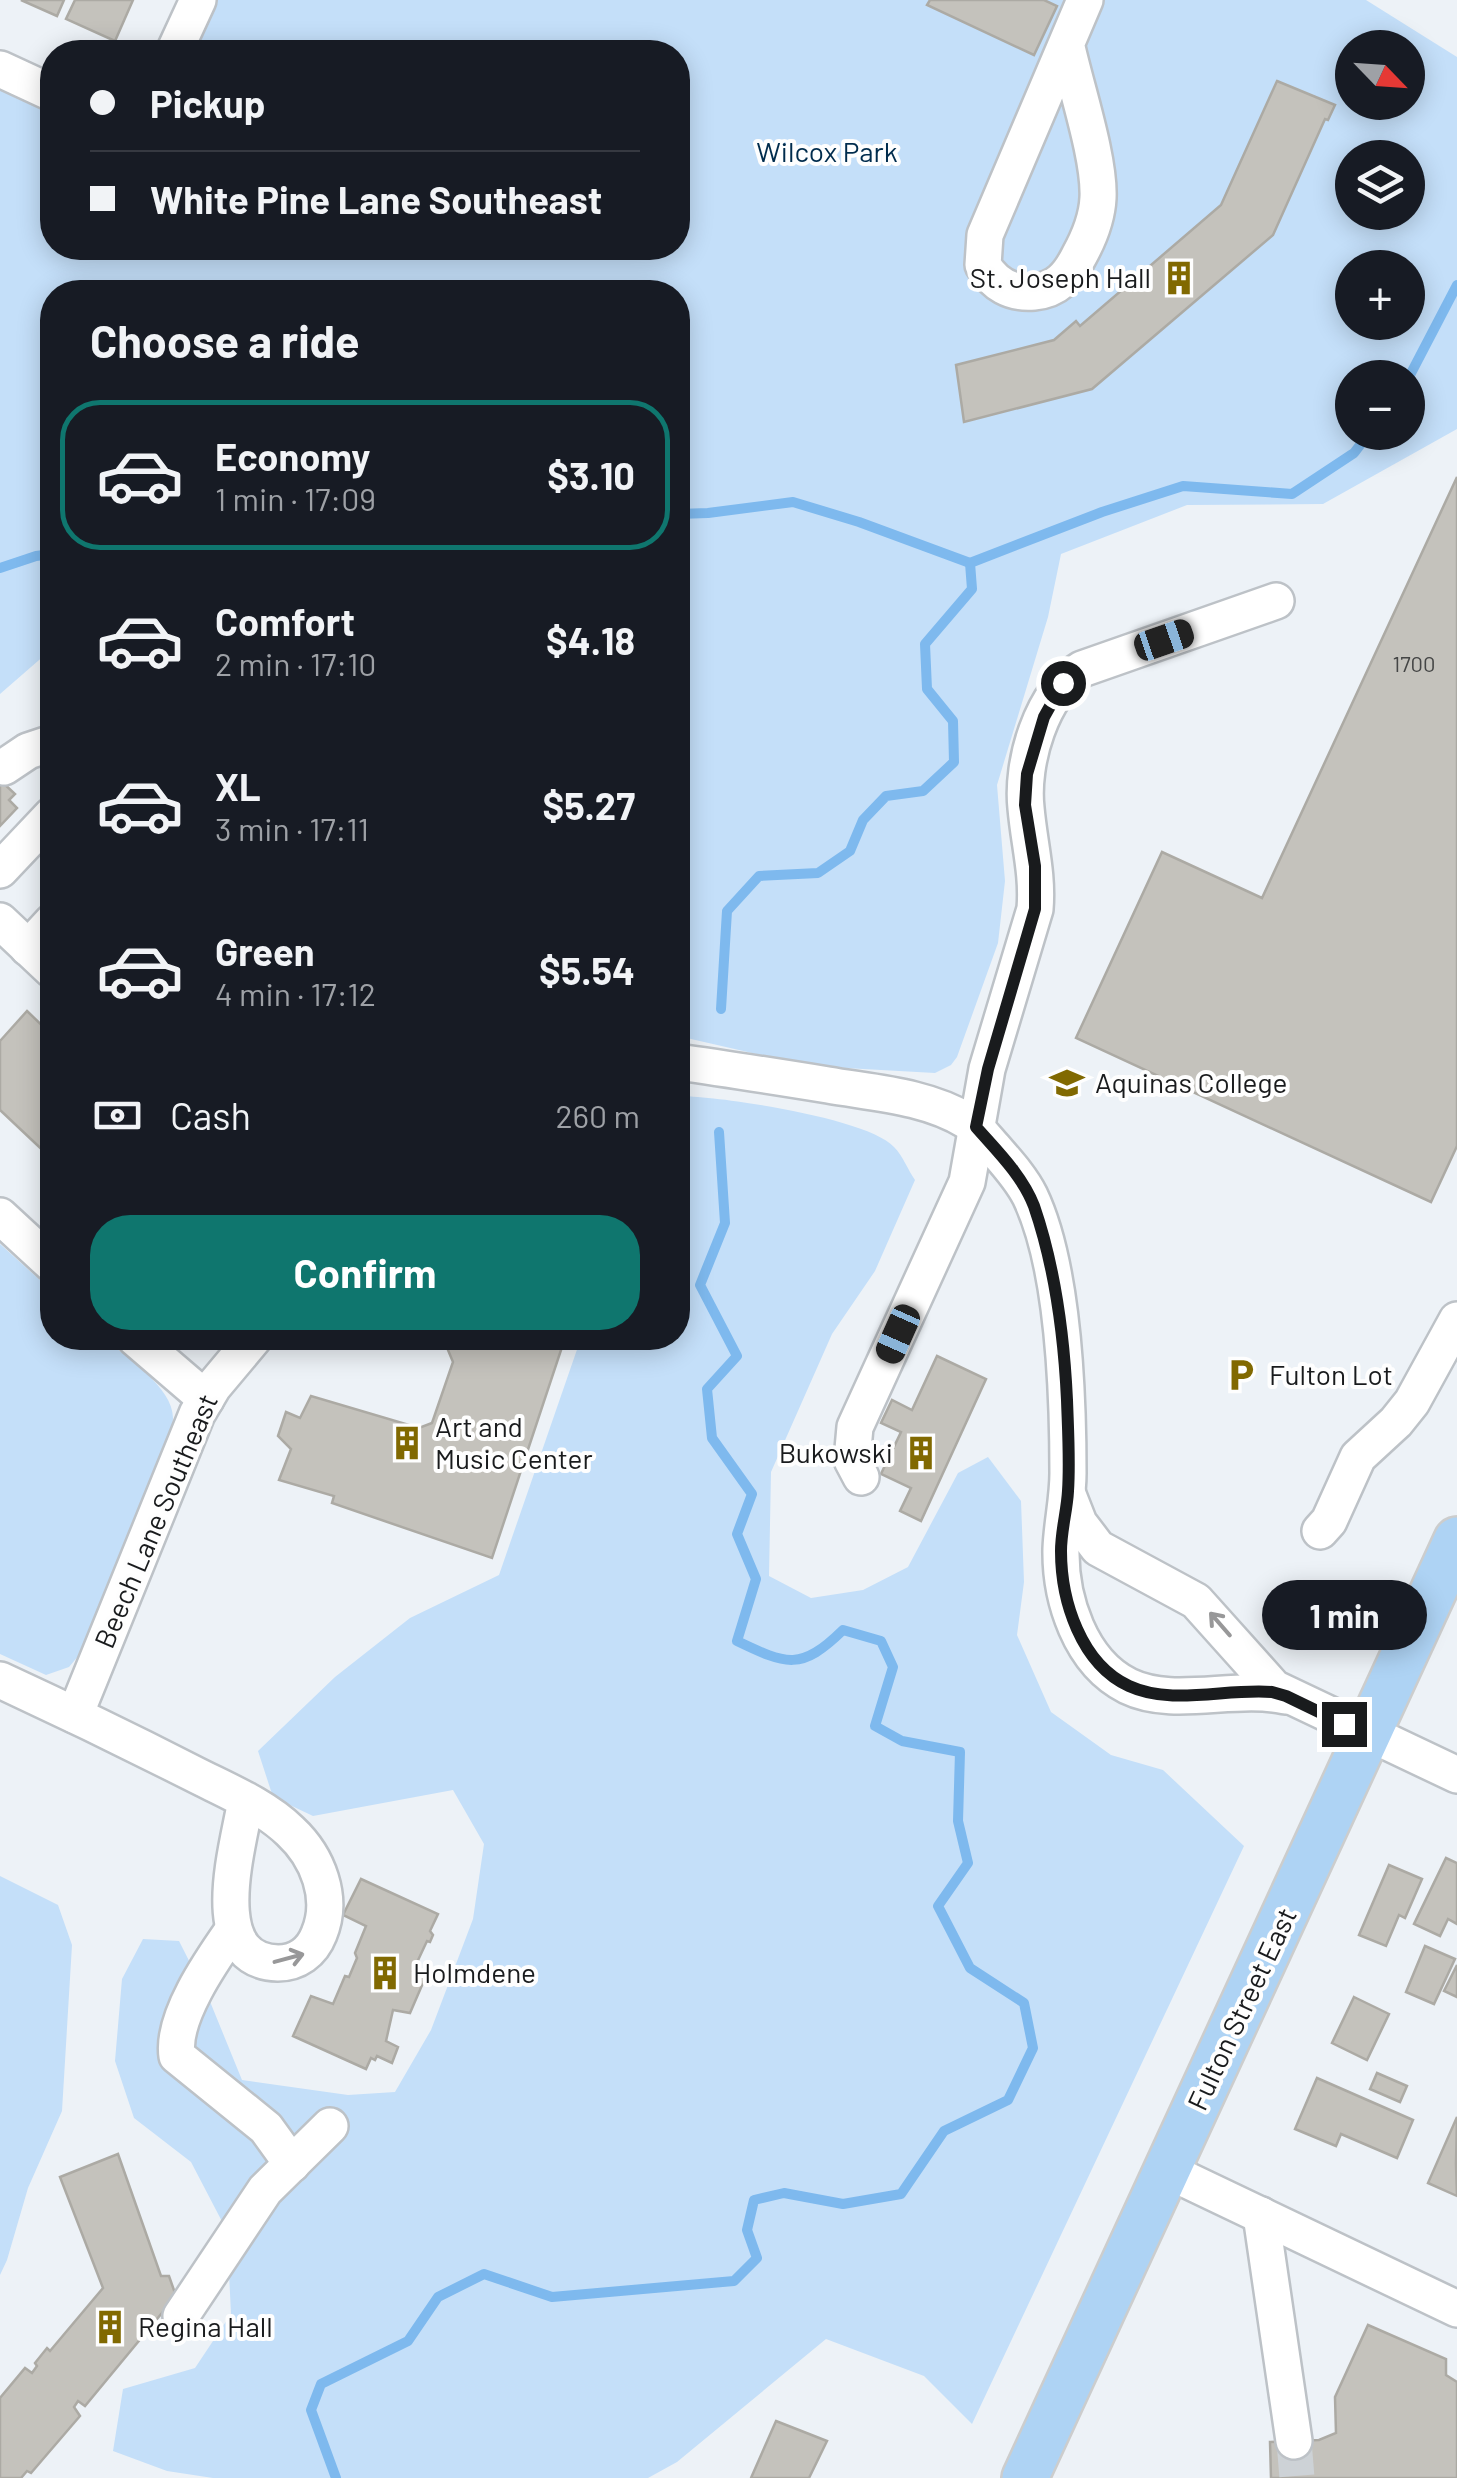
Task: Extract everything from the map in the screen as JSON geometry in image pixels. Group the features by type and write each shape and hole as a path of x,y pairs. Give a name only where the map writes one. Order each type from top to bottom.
{"main road":[{"name":"Fulton Street East","path":"1025,2478 1457,1540"}],"street":[{"path":"180,40 198,0"},
{"path":"1067,47 1097,178 1096,214 1066,278 1040,292 1016,292 999,284 982,265 985,234 1084,0"},
{"path":"0,69 40,88"},
{"path":"862,1477 852,1460 855,1428 963,1193 991,1057 1035,909 1035,866 1025,805 1027,774 1038,734 1056,694 1063,683 1082,670 1276,601"},
{"path":"4,767 40,746"},
{"path":"0,870 40,828"},
{"path":"0,921 40,959"},
{"path":"690,1064 900,1097 940,1108 976,1127 1030,1196 1051,1269 1065,1378 1068,1495 1061,1552 1077,1630 1109,1673 1131,1687 1177,1695 1257,1691 1286,1696"},
{"path":"0,1216 40,1253"},
{"path":"1320,1531 1329,1521 1358,1457 1412,1402 1457,1320"},
{"path":"149,1350 206,1399"},
{"name":"Beech Lane Southeast","path":"75,1715 183,1447 206,1399 245,1350"},
{"path":"1068,1495 1079,1523 1098,1548 1196,1601 1267,1681 1286,1696 1457,1775"},
{"path":"0,1680 246,1800 278,1821 306,1848 319,1872 324,1914 315,1943 299,1958 286,1963 266,1962 248,1952 233,1930 232,1882 246,1800"},
{"path":"233,1930 212,1960 180,2023 177,2056 266,2128 292,2164"},
{"path":"181,2316 265,2190 330,2126"},
{"path":"1168,2171 1457,2309"},
{"path":"1261,2215 1294,2441"}],"green space":[{"name":"Wilcox Park","path":"214,0 1366,0 1414,30 1335,30 1335,120 1425,120 1425,37 1457,57 1457,429 1425,447 1425,360 1335,360 1335,450 1419,450 1323,504 1187,505 1061,554 1048,617 997,785 1005,881 998,943 957,1057 935,1073 809,1066 690,1039 690,280 40,280 40,659 0,694 0,90 40,108 40,260 690,260 690,40 196,40"},
{"path":"690,1097 758,1104 825,1118 879,1136 894,1147 915,1180 875,1271 832,1334 771,1472 769,1576 811,1598 863,1590 908,1567 958,1473 988,1457 1021,1501 1024,1582 1017,1635 1051,1712 1111,1755 1163,1770 1244,1846 972,2424 924,2376 826,2339 677,2462 648,2478 213,2478 167,2471 113,2451 123,2389 195,2368 231,2314 227,2231 191,2162 134,2118 115,2061 122,1979 143,1939 179,1941 211,2004 242,2080 348,2095 395,2092 431,2030 473,1919 484,1844 453,1790 313,1816 273,1797 258,1751 335,1677 410,1618 499,1575 577,1350 690,1350"},
{"path":"0,1244 40,1280 40,1350 118,1350 161,1389 173,1413 172,1426 85,1648 69,1667 46,1675 0,1654"},
{"path":"0,1876 58,1905 72,1945 62,2111 28,2188 0,2275"}],"building":[{"path":"21,0 64,0 57,16"},
{"path":"75,0 133,0 115,40 66,19"},
{"path":"930,0 1044,0 1057,6 1034,55 927,5"},
{"name":"St. Joseph Hall","path":"1277,81 1335,105 1273,235 1092,389 964,422 956,365 1054,340 1076,321 1080,326 1221,205"},
{"path":"1457,477 1457,1146 1431,1202 1076,1038 1162,852 1262,898"},
{"path":"0,780 15,794 9,800 17,808 0,826"},
{"path":"27,1011 40,1023 40,1148 0,1110 0,1041"},
{"name":"Art and Music Center","path":"448,1350 561,1350 492,1558 332,1503 334,1496 279,1480 291,1449 278,1436 286,1412 300,1418 311,1396 419,1428 432,1423 453,1362"},
{"name":"Bukowski","path":"937,1356 986,1379 921,1521 900,1511 911,1488 881,1474 901,1432 881,1423 892,1400 912,1410"},
{"path":"1446,1858 1457,1863 1457,1924 1448,1919 1440,1936 1414,1924"},
{"path":"1389,1865 1422,1879 1405,1918 1399,1915 1386,1946 1359,1935"},
{"name":"Holmdene","path":"361,1879 438,1914 430,1931 430,1942 427,1941 413,1971 426,1976 410,2013 393,2010 386,2041 398,2047 392,2063 377,2056 375,2060 371,2058 366,2069 293,2036 311,1996 333,2004 345,1976 349,1977 366,1926 343,1915"},
{"path":"1425,1946 1455,1959 1434,2004 1406,1992"},
{"path":"1457,1965 1457,1997 1444,1991"},
{"path":"1354,1997 1389,2014 1367,2060 1332,2043"},
{"path":"1377,2073 1407,2086 1400,2102 1370,2089"},
{"path":"1317,2078 1413,2120 1397,2158 1341,2134 1336,2146 1295,2129"},
{"path":"1457,2117 1456,2164 1457,2196 1428,2183"},
{"name":"Regina Hall","path":"118,2154 161,2276 169,2276 176,2296 85,2406 78,2401 74,2407 80,2416 31,2473 27,2471 21,2478 0,2478 0,2398 25,2368 32,2373 47,2348 50,2351 103,2288 60,2177"},
{"path":"1368,2325 1446,2359 1446,2375 1457,2382 1457,2478 1271,2478 1270,2442 1319,2440 1336,2433 1335,2397"},
{"path":"776,2421 827,2441 809,2478 751,2478"}],"waterway":[{"path":"1418,360 1457,285"},
{"path":"721,1009 727,911 759,876 818,873 850,851 863,820 886,796 923,791 954,762 953,721 927,689 925,644 972,589 970,563 1102,512 1183,486 1292,494 1356,450"},
{"path":"690,514 793,502 970,563"},
{"path":"0,568 40,556"},
{"path":"336,2478 311,2410 321,2384 408,2341 438,2297 484,2274 552,2297 734,2281 757,2258 747,2230 754,2200 784,2193 843,2204 901,2194 944,2131 1008,2100 1033,2048 1024,2003 970,1968 938,1906 968,1863 958,1821 960,1752 902,1741 875,1726 893,1667 881,1641 843,1630 816,1652 793,1660 737,1641 756,1579 737,1534 752,1494 712,1438 707,1389 737,1356 700,1285 725,1223 719,1132"}],"tunnel":[{"path":"1294,2441 1297,2478"}],"place":[{"name":"St. Joseph Hall","path":"1179,278"},
{"name":"Aquinas College","path":"1067,1083"},
{"name":"Fulton Lot","path":"1241,1375"},
{"name":"Art and Music Center","path":"407,1443"},
{"name":"Bukowski","path":"921,1453"},
{"name":"Holmdene","path":"385,1973"},
{"name":"Regina Hall","path":"110,2327"}],"route":[{"path":"1063,683 1044,717 1027,774 1025,805 1035,866 1035,909 988,1069 976,1127 1030,1196 1051,1269 1066,1396 1068,1495 1062,1527 1062,1571 1073,1617 1083,1642 1100,1665 1131,1687 1163,1695 1272,1692 1344,1724"}]}
